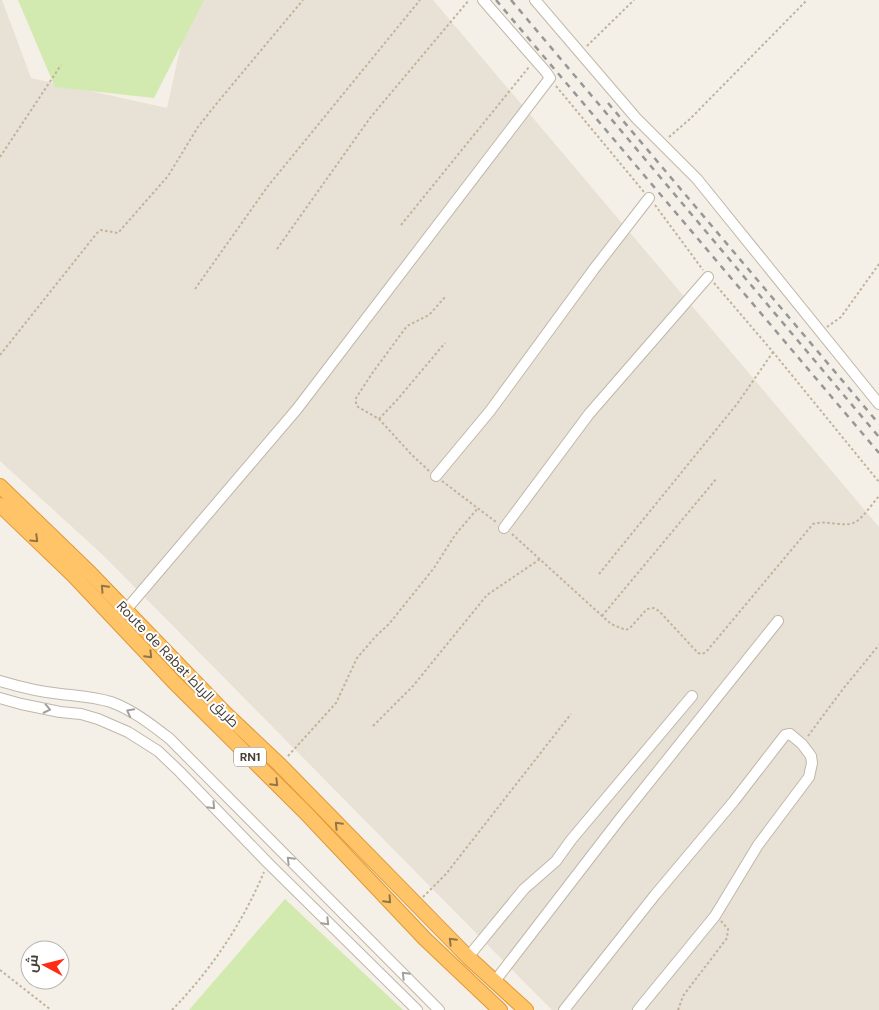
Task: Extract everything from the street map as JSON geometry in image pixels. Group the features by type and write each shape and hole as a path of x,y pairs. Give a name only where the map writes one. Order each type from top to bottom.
{"highway":[{"name":"Route de Rabat طريق الرباط","path":"0,486 90,573 226,714 280,765 468,957 526,1010"},
{"name":"Route de Rabat طريق الرباط","path":"0,505 73,576 174,682 305,812 425,939 500,1010"}],"street":[{"path":"126,611 297,409 550,78 483,0"},
{"path":"535,0 636,118 697,179 879,404"},
{"path":"436,476 490,411 560,314 649,198"},
{"path":"504,528 589,414 708,277"},
{"path":"496,981 619,820 778,621"},
{"path":"0,681 19,687 62,694 82,695 112,703 148,722 170,740 439,1010"},
{"path":"468,957 524,889 556,861 571,840 692,696"},
{"path":"0,698 60,712 81,714 111,724 128,732 158,751 417,1010"},
{"path":"564,1010 655,895 734,801 785,735 790,734 802,744 811,756 812,763 809,777 758,846 715,916 638,1010"}],"path":[{"path":"0,355 97,233 101,230 118,233 168,176 203,121 303,0"},
{"path":"195,288 268,186 420,0"},
{"path":"276,250 370,118 469,0"},
{"path":"580,53 634,0"},
{"path":"661,144 690,119 808,0"},
{"path":"401,225 535,59"},
{"path":"0,157 61,65"},
{"path":"820,332 841,317 879,264"},
{"path":"446,296 429,315 407,326 373,372 356,398 356,404 379,419 421,465 504,528 611,624 626,630 648,609 654,608 698,653 702,654 706,652 813,524 826,521 850,524 857,521 879,496"},
{"path":"379,419 398,400 445,343"},
{"path":"599,574 737,404 773,352"},
{"path":"602,616 717,478"},
{"path":"280,765 336,703 357,658 389,624 434,568 455,535 478,508"},
{"path":"373,726 413,686 487,595 540,559"},
{"path":"802,744 842,689 879,645"},
{"path":"416,904 446,874 571,714"},
{"path":"172,1010 219,954 240,922 268,863"},
{"path":"678,1010 683,996 729,933 726,926 715,916"},
{"path":"0,970 50,1010"}],"shaded area":[{"path":"0,0 2,0 31,78 167,108 191,0 433,0 879,527 879,1010 552,1010 104,556 0,461"}],"green space":[{"path":"18,0 204,0 154,98 55,87"},
{"path":"285,899 403,1010 189,1010"}],"railway":[{"path":"496,0 879,453"},
{"path":"511,0 879,437"},
{"path":"608,103 879,424"}]}
